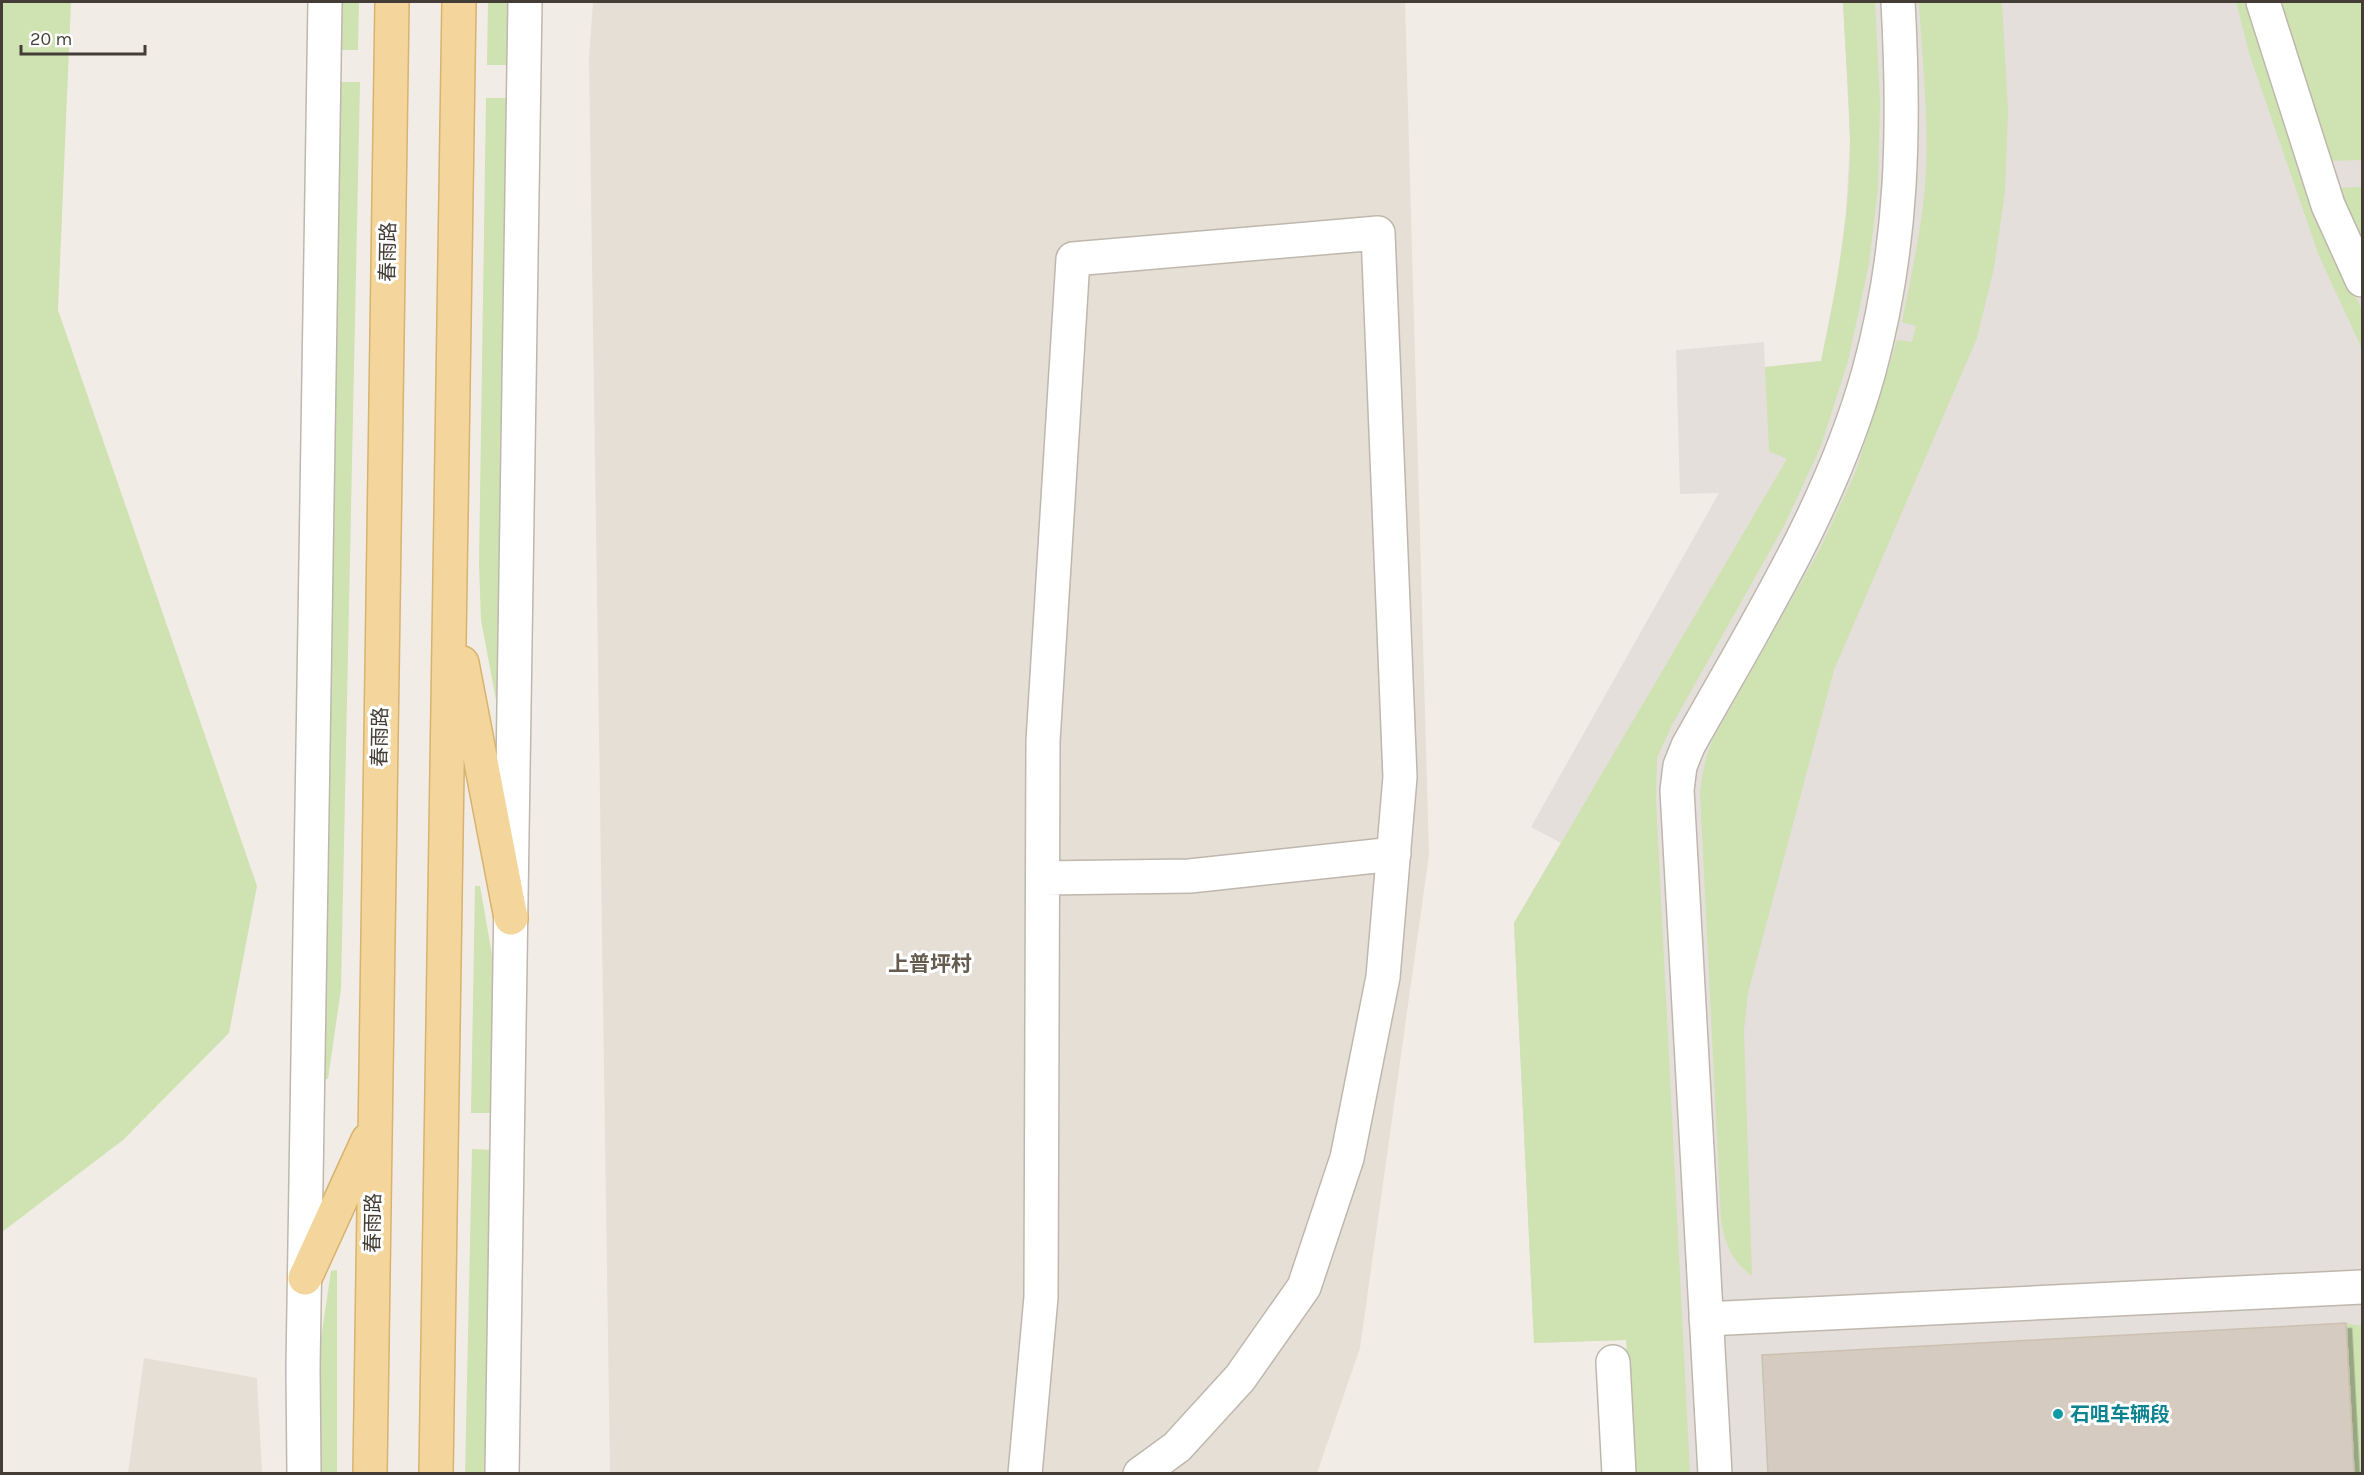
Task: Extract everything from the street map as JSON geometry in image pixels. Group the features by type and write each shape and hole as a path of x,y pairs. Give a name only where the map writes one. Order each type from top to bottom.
{"main road":[{"name":"春雨路","path":"370,1473 392,2"},
{"path":"436,1473 459,2"},
{"path":"449,593 511,918"},
{"path":"305,1278 374,1128"}],"street":[{"path":"304,1473 325,2"},
{"path":"502,1473 525,2"},
{"path":"1715,1473 1677,790 1679,774 1688,746 1800,543 1830,477 1869,372 1883,313 1899,200 1903,88 1898,2"},
{"path":"2263,2 2328,205 2362,280"},
{"path":"1025,1473 1041,1297 1043,741 1073,259 1378,233 1400,777 1383,977 1347,1158 1304,1287 1240,1378 1177,1447 1140,1473"},
{"path":"1043,878 1190,876 1394,854"},
{"path":"1706,1319 2362,1287"},
{"path":"1613,1362 1619,1473"}],"shaded area":[{"path":"593,2 1405,2 1429,855 1360,1348 1317,1473 610,1473 589,59"},
{"name":"石咀车辆段","path":"1843,2 2362,2 2362,1473 1633,1473 1627,1340 1534,1343 1514,923 1561,843 1531,827 1719,493 1680,494 1676,350 1764,342 1765,367 1821,361 1836,290 1846,212 1850,140"},
{"path":"144,1358 257,1378 262,1473 128,1473"}],"green space":[{"path":"2,2 71,2 58,310 257,886 229,1033 123,1140 2,1232"},
{"path":"339,2 359,2 358,50 338,50"},
{"path":"488,2 510,2 509,65 487,65"},
{"path":"1843,2 1875,2 1880,102 1878,188 1869,264 1848,361 1821,446 1785,524 1673,723 1657,758 1656,800 1690,1473 1633,1473 1626,1340 1534,1343 1514,923 1787,459 1769,451 1765,367 1821,361 1837,278 1850,167"},
{"path":"1919,2 2002,2 2008,111 2005,192 1994,268 1977,338 1834,670 1748,993 1744,1031 1752,1276 1739,1264 1730,1251 1721,1220 1700,793 1712,741 1821,547 1856,471 1897,340 1912,342 1916,326 1902,322 1925,186 1926,117"},
{"path":"2236,2 2248,2 2331,243 2362,310 2362,349 2319,256 2250,56"},
{"path":"2279,2 2362,2 2362,160 2326,161"},
{"path":"338,82 360,82 341,989 328,1079 321,1079"},
{"path":"486,98 509,98 501,700 496,700 481,620 479,564"},
{"path":"2362,187 2362,254 2333,188"},
{"path":"475,886 480,886 496,977 494,1113 471,1113"},
{"path":"472,1149 494,1150 490,1473 465,1474"},
{"path":"337,1270 337,1473 317,1474 317,1365 331,1271"},
{"path":"2346,1323 2362,1326 2362,1473 2354,1473"}],"building":[{"name":"石咀车辆段","path":"2346,1323 2354,1474 1768,1474 1762,1355"}],"place":[{"name":"石咀车辆段","path":"2058,1414"}],"district":[{"name":"上普坪村","path":"930,964"}]}
